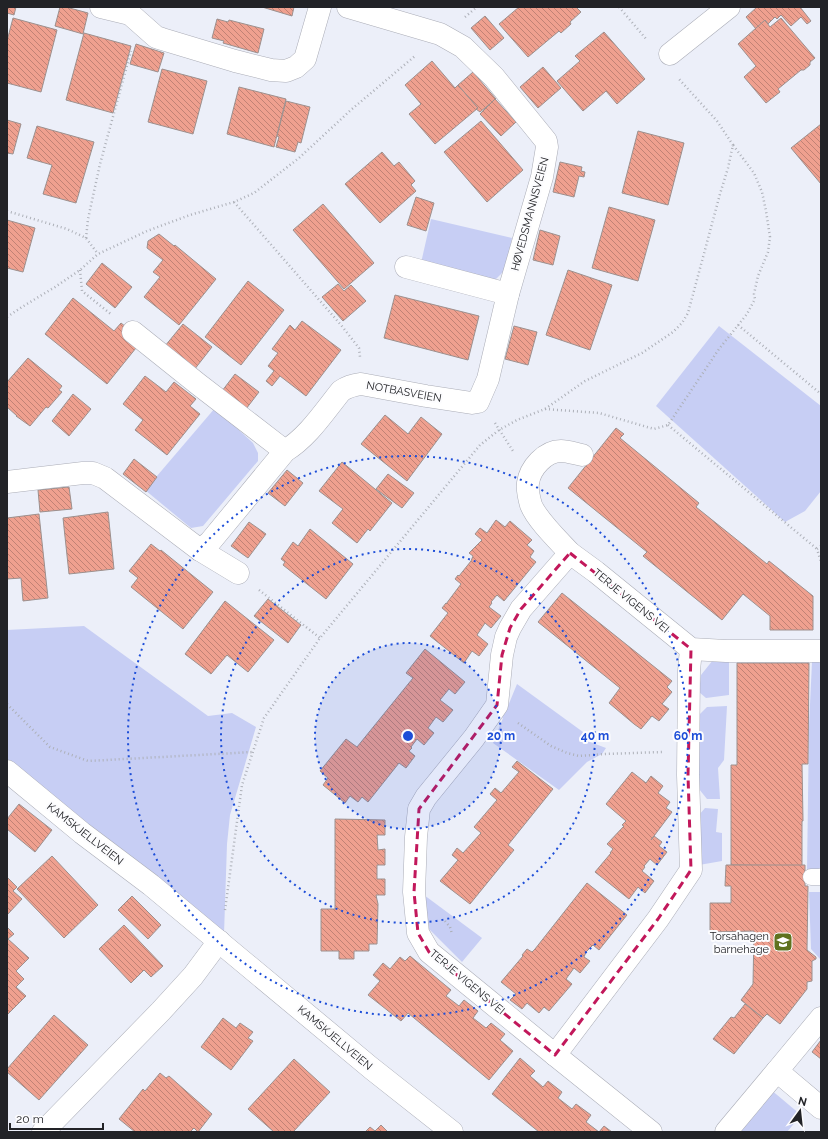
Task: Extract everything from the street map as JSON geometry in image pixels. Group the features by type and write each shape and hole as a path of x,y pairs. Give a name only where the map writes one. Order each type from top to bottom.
{"street":[{"path":"102,7 130,14 156,37 235,61 271,70 286,71 296,67 305,59 320,7"},
{"name":"HØVEDSMANNSVEIEN","path":"348,7 440,34 463,47 494,78 546,140 547,147 542,177 508,294 488,379 478,402"},
{"path":"670,54 729,7"},
{"path":"406,267 508,294"},
{"path":"133,332 285,451"},
{"name":"NOTBASVEIEN","path":"200,550 210,542 285,451 295,445 308,432 341,391 353,385 361,384 426,396 472,403 478,402"},
{"name":"TERJE VIGENS VEI","path":"582,455 560,451 548,454 538,462 530,476 528,485 532,506 570,553 596,572 691,649"},
{"path":"7,482 94,473 105,478 200,550 238,573"},
{"name":"TERJE VIGENS VEI","path":"570,553 521,609 510,628 506,637 502,655 497,705 474,738 426,797 419,809 416,837 414,892 417,927 418,932 429,952 651,1132"},
{"path":"555,1055 658,919 691,870 688,752 689,670 691,649 726,651 821,651"},
{"name":"KAMSKJELLVEIEN","path":"7,771 82,833 151,885 371,1068 452,1132"},
{"path":"49,1130 92,1081 161,1011 193,976 219,941"},
{"path":"726,1132 821,1018"},
{"path":"777,1071 821,1108"}],"path":[{"path":"7,318 80,270 98,254 147,231 190,215 234,202 254,193 299,158 352,109 440,34 462,19 476,7"},
{"path":"86,238 88,219 100,164 133,46"},
{"path":"545,409 599,413 654,429 668,425 720,348 747,314 755,299 755,285 768,252 770,237 762,192 754,173 717,122"},
{"path":"219,941 242,785 264,718 320,638 480,445 498,430 517,420 545,409 585,381 642,353 674,332 682,323 688,312 733,145"},
{"path":"234,202 315,294 359,348 361,384"},
{"path":"7,211 67,229 86,238 98,254"},
{"path":"80,270 82,291 133,332"},
{"path":"738,325 821,394"},
{"path":"668,425 817,549 821,562"},
{"path":"817,549 821,546"},
{"path":"238,573 320,638"},
{"path":"7,704 50,747 88,761 253,752"},
{"path":"497,705 522,726 551,746 567,753 579,756 688,752"}],"highlighted area":[{"path":"570,553 691,649 688,775 691,870 658,919 555,1055 429,952 418,933 414,892 419,809 497,705 502,655 510,628 521,609"}],"shaded area":[{"path":"431,219 512,238 506,269 495,280 421,263"},
{"path":"719,326 821,406 821,491 805,511 785,522 656,406"},
{"path":"215,408 253,443 258,453 258,461 203,526 191,528 145,490"},
{"path":"84,626 208,716 232,713 256,727 230,815 227,844 224,934 7,761 7,630"},
{"path":"713,660 729,660 729,695 706,698 699,692 701,675"},
{"path":"814,660 821,663 821,867 813,873 807,872 809,725 812,662"},
{"path":"517,684 583,732 582,739 606,748 602,754 587,762 559,790 493,743 503,718 500,716 508,706"},
{"path":"727,706 724,760 718,768 720,799 707,799 699,789 699,715 707,707"},
{"path":"705,808 718,809 716,832 722,833 722,861 699,865 699,815"},
{"path":"809,892 821,892 821,960 811,949"},
{"path":"424,895 482,938 462,962 429,929"},
{"path":"770,1089 801,1115 787,1132 734,1132"}],"building":[{"path":"7,7 16,7 14,15 7,13"},
{"path":"60,7 66,7 88,13 83,34 55,26"},
{"path":"262,7 294,7 292,16"},
{"path":"519,7 576,7 581,12 561,33 559,31 528,57 499,24"},
{"path":"757,7 800,7 811,21 807,24 801,17 791,26 781,15 777,19 775,17 768,24 765,20 756,29 746,17"},
{"path":"485,16 504,38 490,50 471,28"},
{"path":"13,18 57,30 41,92 7,83 7,41"},
{"path":"781,18 815,58 810,62 810,65 804,70 801,70 778,89 780,92 766,103 744,77 756,66 738,44 765,20 770,27"},
{"path":"217,19 228,22 229,20 264,29 258,53 223,43 224,41 212,38"},
{"path":"604,32 645,79 617,104 606,91 583,111 557,81 580,61 575,56"},
{"path":"84,33 131,46 113,113 66,100"},
{"path":"136,44 164,53 158,72 130,64"},
{"path":"432,61 455,88 458,85 478,108 435,144 409,114 421,104 405,85"},
{"path":"543,67 561,88 538,108 520,87"},
{"path":"162,69 207,81 193,134 148,122"},
{"path":"473,72 496,99 480,112 476,109 478,108 458,85"},
{"path":"239,87 286,99 274,147 227,134"},
{"path":"495,99 516,122 501,136 480,114"},
{"path":"286,101 310,107 301,143 298,142 295,152 276,147 279,137 277,136"},
{"path":"7,120 21,124 13,154 7,153"},
{"path":"481,121 523,170 487,202 444,152"},
{"path":"821,124 821,184 791,148"},
{"path":"37,126 94,142 76,203 43,194 52,165 27,158"},
{"path":"638,131 684,143 668,205 622,193"},
{"path":"382,152 394,166 399,162 415,181 411,185 416,191 380,223 345,184"},
{"path":"560,162 582,167 581,171 585,172 584,177 579,176 574,197 553,192"},
{"path":"416,197 434,203 426,231 407,225"},
{"path":"323,204 374,263 344,289 293,230"},
{"path":"609,207 655,220 638,281 592,268"},
{"path":"7,220 35,228 23,272 7,268"},
{"path":"540,230 560,236 553,265 533,260"},
{"path":"159,234 174,246 175,245 216,279 179,325 144,297 160,277 153,272 163,260 147,248 148,241"},
{"path":"102,263 132,287 115,308 86,284"},
{"path":"568,270 612,285 590,350 546,335"},
{"path":"248,281 284,310 241,365 205,337"},
{"path":"338,284 344,291 351,285 366,301 343,321 322,297"},
{"path":"395,295 479,316 468,360 384,338"},
{"path":"73,298 114,331 121,323 131,331 124,339 136,348 107,384 45,334"},
{"path":"302,321 341,350 306,396 280,376 272,386 266,381 274,371 268,366 278,353 272,349 290,325 295,330"},
{"path":"183,324 212,347 194,370 165,346"},
{"path":"514,326 537,332 528,365 505,359"},
{"path":"28,358 62,386 59,390 62,392 48,408 46,407 30,426 16,416 7,407 7,382"},
{"path":"235,374 259,392 246,409 222,391"},
{"path":"145,376 166,392 174,382 196,399 190,406 200,414 167,455 135,430 143,420 123,404"},
{"path":"73,394 91,409 69,436 52,421"},
{"path":"385,415 408,434 421,417 442,434 407,481 361,444"},
{"path":"616,428 624,434 620,438 699,503 696,507 767,564 769,561 813,596 813,630 770,630 770,616 743,594 722,620 643,556 647,552 568,488"},
{"path":"134,459 157,477 146,492 123,474"},
{"path":"342,462 392,503 370,531 368,529 357,543 332,523 343,509 319,491"},
{"path":"287,470 303,483 285,506 268,493"},
{"path":"388,474 414,493 402,508 376,489"},
{"path":"69,487 72,509 40,512 38,490"},
{"path":"108,512 114,569 69,574 63,518"},
{"path":"39,514 48,598 23,601 21,578 7,579 7,518"},
{"path":"496,520 505,527 510,521 532,540 527,545 534,551 530,557 536,562 504,601 497,595 491,602 492,603 489,607 501,616 491,628 485,623 477,635 488,644 479,656 472,651 464,663 430,636 448,613 442,608 461,584 455,579 471,561 473,556 469,553 482,540 475,534 480,528 487,533"},
{"path":"249,522 266,534 248,558 231,546"},
{"path":"310,529 353,564 326,599 283,565 285,562 281,559 293,542 298,546"},
{"path":"151,544 160,551 161,550 213,592 183,629 131,587 138,578 129,571"},
{"path":"562,593 672,681 667,687 672,692 662,704 669,709 659,721 652,716 641,729 634,724 609,703 620,688 538,622"},
{"path":"268,599 301,625 288,643 254,616"},
{"path":"225,601 274,640 248,672 227,655 211,674 185,654"},
{"path":"425,649 465,682 455,694 449,689 440,700 453,710 443,722 436,717 428,728 434,733 424,745 417,739 409,751 415,756 406,768 399,763 368,802 362,797 358,802 350,796 345,803 323,785 328,778 320,771 346,739 357,747 413,678 406,673"},
{"path":"737,663 809,663 808,764 802,764 802,866 731,865 731,765 737,765"},
{"path":"517,761 553,789 508,845 514,850 470,904 440,881 458,860 452,855 457,848 463,853 481,833 474,827 497,800 490,794 495,788 501,793 519,772 512,767"},
{"path":"632,772 646,783 651,776 663,786 658,793 670,802 666,808 672,812 654,836 662,842 659,846 667,852 657,865 650,859 642,871 654,881 645,893 638,887 629,899 595,872 613,849 607,844 624,826 622,825 626,821 606,804"},
{"path":"19,804 52,830 35,852 7,829 7,819"},
{"path":"335,819 385,820 385,835 377,835 378,850 385,849 385,865 377,865 377,879 385,879 385,895 376,895 378,904 377,944 369,944 369,951 354,951 354,959 339,959 339,951 321,951 321,909 335,909"},
{"path":"52,856 98,905 64,938 17,889"},
{"path":"726,865 805,865 805,886 808,886 807,950 816,957 816,959 812,961 812,981 807,982 807,989 780,1024 767,1014 763,1018 741,1000 753,984 754,931 710,932 710,903 731,903 731,886 725,886"},
{"path":"8,878 17,887 13,891 22,899 7,915 7,879"},
{"path":"587,883 627,915 599,950 593,945 586,952 584,957 590,961 580,973 574,968 566,979 572,984 549,1011 544,1007 539,1013 527,1003 522,1009 510,1000 516,994 501,982 527,949 532,952 535,949"},
{"path":"132,896 161,925 148,939 118,910"},
{"path":"124,925 163,966 151,977 144,970 131,983 99,949"},
{"path":"7,927 14,934 8,939 29,958 16,971 24,979 16,987 26,996 7,1015"},
{"path":"410,956 451,990 446,996 459,1006 464,1000 478,1011 473,1018 486,1028 491,1023 505,1034 500,1040 513,1051 489,1080 408,1013 401,1021 368,995 380,981 373,975 383,963 390,969 400,957 405,961"},
{"path":"745,1004 763,1018 734,1054 713,1039 731,1017 734,1018"},
{"path":"54,1015 88,1045 39,1100 7,1072 7,1069"},
{"path":"223,1018 236,1028 240,1023 253,1032 248,1038 253,1041 231,1070 201,1047"},
{"path":"821,1040 821,1059 812,1052"},
{"path":"520,1058 535,1071 530,1076 543,1087 548,1081 562,1092 558,1098 572,1109 576,1104 591,1115 586,1122 599,1132 539,1132 492,1094"},
{"path":"294,1059 330,1092 293,1132 274,1132 248,1109"},
{"path":"160,1073 166,1078 169,1076 212,1114 198,1132 194,1128 190,1132 135,1132 119,1119 143,1089 145,1091"},
{"path":"381,1125 388,1132 365,1132 370,1127 375,1131"},
{"path":"604,1126 612,1132 599,1132"}],"place":[{"name":"Torsahagen barnehage","path":"783,942"}]}
